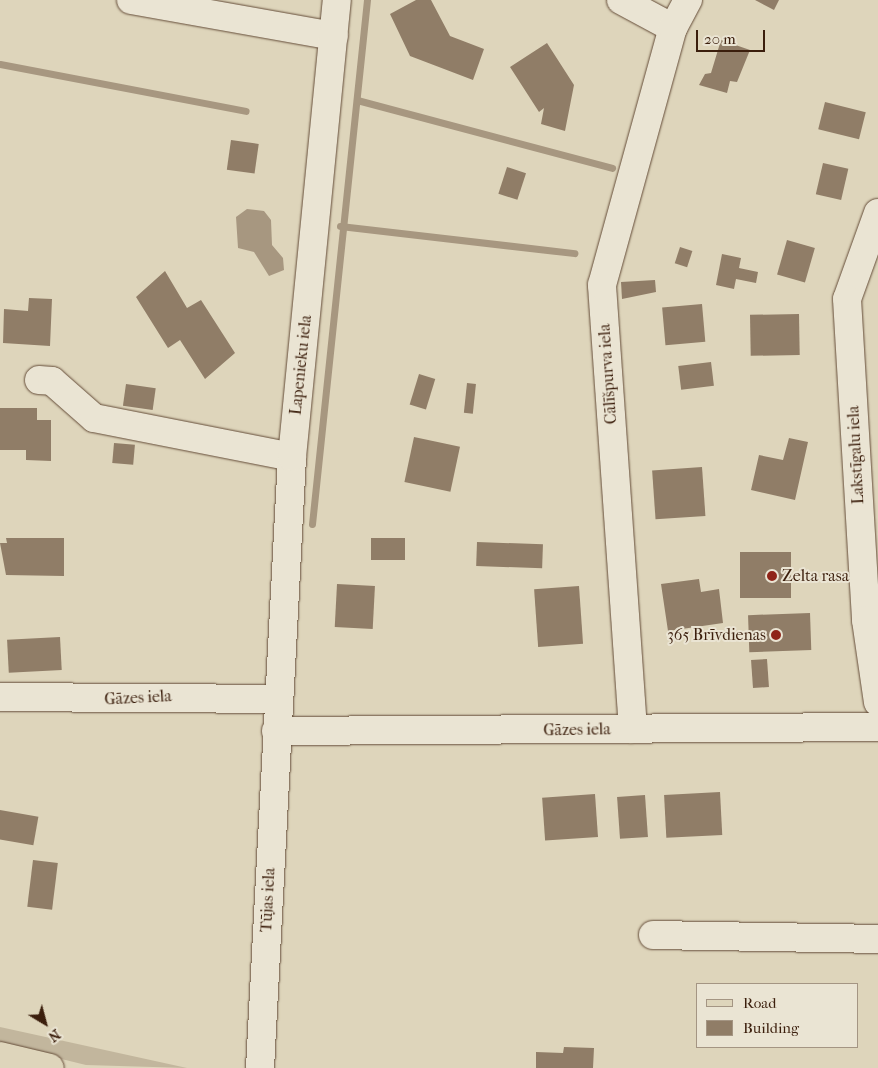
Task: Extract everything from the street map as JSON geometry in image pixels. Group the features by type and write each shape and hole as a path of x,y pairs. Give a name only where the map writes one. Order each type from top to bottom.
{"main road":[{"path":"0,1056 50,1068"}],"street":[{"path":"131,0 334,36"},
{"name":"Lapenieku iela","path":"276,731 276,699 292,457 338,0"},
{"path":"621,0 673,28"},
{"name":"Cālīšpurva iela","path":"633,729 602,285 673,28 688,0"},
{"name":"Lakstīgalu iela","path":"878,213 847,299 878,702"},
{"path":"39,380 52,381 94,418 292,457"},
{"name":"Gāzes iela","path":"0,697 276,699"},
{"name":"Gāzes iela","path":"276,731 878,727"},
{"name":"Tūjas iela","path":"260,1068 276,731"},
{"path":"652,935 878,939"}],"shaded area":[{"path":"247,209 264,211 271,220 272,245 283,258 284,270 269,276 254,252 238,248 236,217"},
{"path":"0,1027 187,1068 86,1065 0,1044"}],"building":[{"path":"416,0 431,0 450,36 484,49 473,80 410,56 390,14"},
{"path":"755,0 779,0 774,10"},
{"path":"721,40 750,50 737,82 730,81 727,93 699,85 705,74 711,73"},
{"path":"547,43 574,85 565,131 541,124 544,108 539,112 510,67"},
{"path":"825,102 866,112 859,139 818,129"},
{"path":"231,140 259,144 255,174 227,170"},
{"path":"823,163 848,169 841,200 816,194"},
{"path":"507,167 526,173 517,200 498,194"},
{"path":"787,240 815,248 805,283 777,275"},
{"path":"680,247 692,251 687,267 675,263"},
{"path":"722,254 741,258 739,268 758,272 756,283 736,279 734,289 716,285"},
{"path":"165,271 187,308 201,300 235,353 205,379 180,340 168,348 136,297"},
{"path":"655,280 656,292 622,299 621,282"},
{"path":"29,298 52,299 50,346 3,343 4,309 28,311"},
{"path":"702,304 705,342 665,345 662,307"},
{"path":"799,314 800,355 751,356 750,315"},
{"path":"711,362 714,386 681,390 678,366"},
{"path":"419,374 435,379 426,410 410,405"},
{"path":"467,383 476,384 473,414 464,413"},
{"path":"126,384 156,388 153,410 123,406"},
{"path":"0,408 37,408 37,420 51,420 51,461 26,460 26,450 0,450"},
{"path":"414,437 460,447 450,492 404,482"},
{"path":"789,438 808,442 795,500 751,490 759,455 783,460"},
{"path":"114,443 135,445 133,465 112,463"},
{"path":"702,467 705,516 656,519 652,470"},
{"path":"6,538 64,538 64,576 6,575 0,543 7,543"},
{"path":"371,538 405,538 405,560 371,560"},
{"path":"477,542 543,544 542,568 476,566"},
{"path":"740,552 791,552 791,598 740,598"},
{"path":"699,579 701,592 719,589 723,623 668,631 661,584"},
{"path":"337,584 375,586 373,629 335,627"},
{"path":"579,586 583,644 538,647 534,589"},
{"path":"810,613 811,650 749,652 748,615"},
{"path":"60,637 62,670 9,673 7,640"},
{"path":"767,659 769,687 753,688 751,660"},
{"path":"720,792 722,835 666,838 664,795"},
{"path":"595,794 598,837 545,841 542,798"},
{"path":"645,795 648,837 620,839 617,797"},
{"path":"0,810 38,817 33,845 0,839"},
{"path":"33,860 58,863 52,910 27,907"},
{"path":"564,1047 594,1048 593,1068 536,1068 536,1052 563,1053"}],"waterway":[{"path":"312,524 367,0"},
{"path":"0,64 246,111"},
{"path":"357,100 612,168"},
{"path":"340,226 574,253"}],"place":[{"name":"Zelta rasa","path":"772,576"},
{"name":"365 Brīvdienas","path":"776,635"}]}
